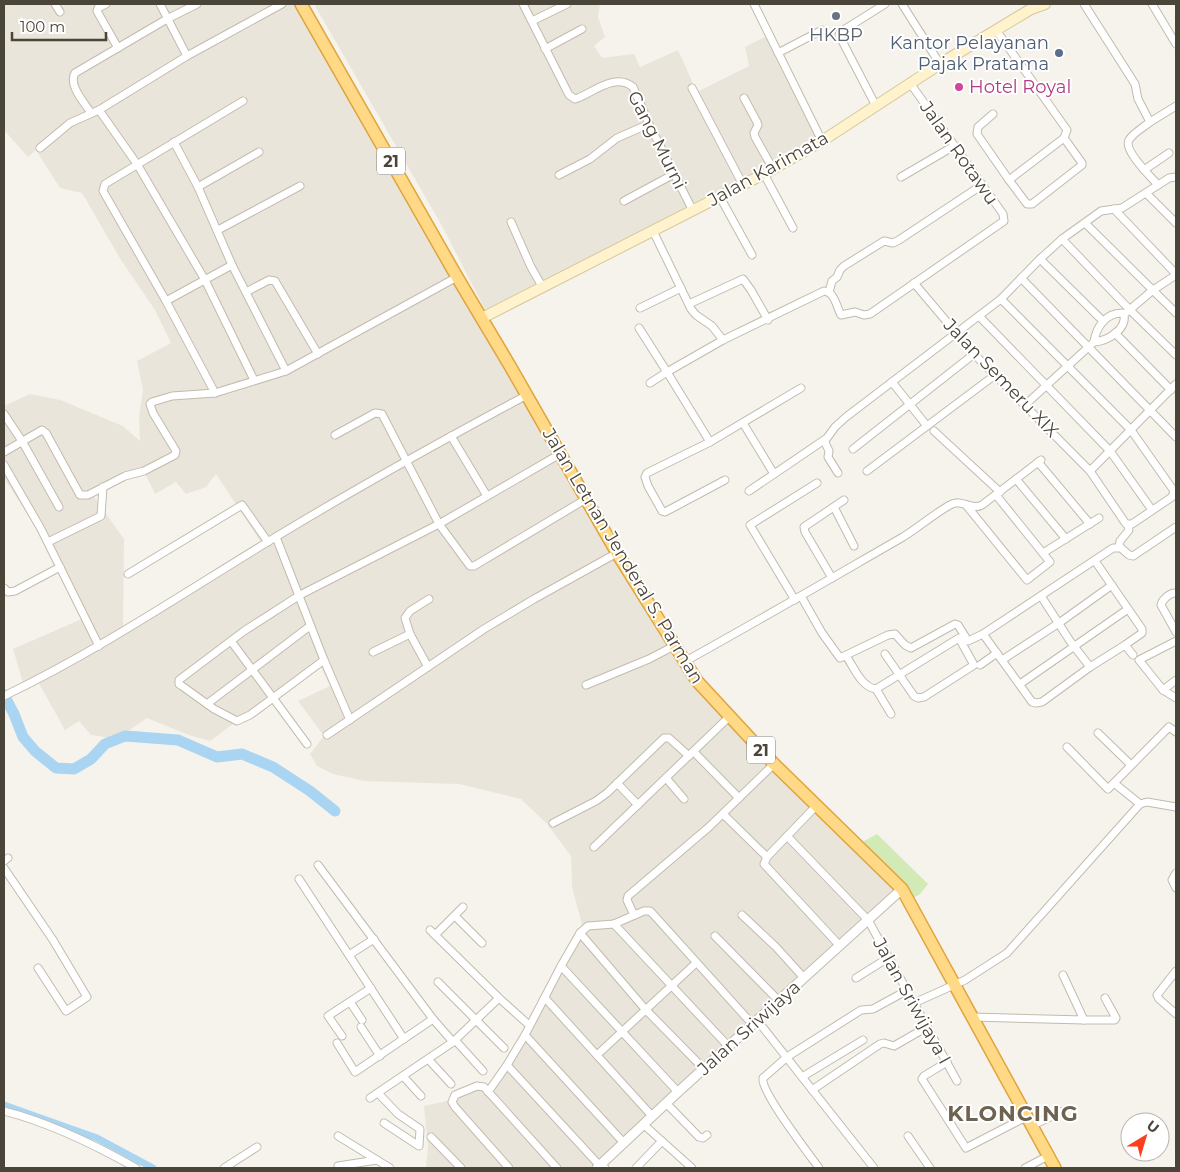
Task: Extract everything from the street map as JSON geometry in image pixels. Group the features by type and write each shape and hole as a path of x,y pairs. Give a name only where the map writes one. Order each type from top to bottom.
{"highway":[{"name":"21","path":"301,4 482,318"},
{"name":"Jalan Letnan Jenderal S. Parman","path":"482,318 617,553 684,662 701,686 774,764 902,890 1054,1168"}],"main road":[{"name":"Jalan Karimata","path":"482,318 768,172 822,141 1029,7 1045,4"}],"street":[{"path":"55,4 60,12"},
{"path":"106,4 98,8 98,15 118,48"},
{"path":"160,4 187,56"},
{"path":"91,113 73,84 75,73 167,19 197,4"},
{"path":"40,148 70,123 99,110 187,56 282,4"},
{"name":"Gang Murni","path":"523,4 566,93 575,99 606,84 615,82 633,87 649,124 693,211"},
{"path":"532,21 567,4"},
{"path":"754,4 822,141"},
{"path":"876,106 839,35 842,31 885,4"},
{"path":"902,4 940,64"},
{"path":"1084,4 1133,79 1142,107 1150,122"},
{"path":"1152,4 1176,44"},
{"path":"545,49 582,29"},
{"path":"778,53 822,30"},
{"path":"996,30 1067,130 1064,138 1008,180"},
{"name":"Jalan Rotawu","path":"910,83 1003,214 1004,219 1002,223 914,283"},
{"path":"692,88 743,185"},
{"path":"744,98 757,122 758,125 754,133 755,137 793,228"},
{"path":"215,393 166,301 103,191 105,184 243,100"},
{"path":"1158,185 1144,170 1128,147 1127,142 1150,122 1176,106"},
{"path":"99,110 138,164 205,280 254,380"},
{"path":"993,114 978,127 977,134 1008,180 1027,204 1032,204 1082,166 1082,163 1064,138"},
{"path":"559,175 590,159 617,138 649,124"},
{"path":"174,142 198,186 232,265 286,371"},
{"path":"901,177 954,146"},
{"path":"198,186 259,152"},
{"path":"1144,170 1169,153"},
{"path":"624,201 674,174"},
{"path":"749,491 826,439 841,421 1001,299 1040,259 1085,222 1103,210 1114,210 1126,206 1169,178 1176,177"},
{"path":"829,292 832,281 838,277 840,270 844,266 884,241 893,242 899,240 982,185"},
{"path":"218,230 300,186"},
{"path":"1146,193 1176,223"},
{"path":"720,197 752,255"},
{"path":"1024,405 1094,342 1115,334 1124,322 1127,312 1152,290 1176,274 1114,210"},
{"path":"511,222 531,267 543,288"},
{"path":"1085,222 1176,313"},
{"path":"654,231 689,304 696,315 712,326 723,340"},
{"path":"1062,239 1127,312 1176,355"},
{"path":"1040,259 1103,321"},
{"path":"166,301 232,265"},
{"path":"4,452 42,430 80,496 88,495 125,476 144,471 176,453 153,413 150,404 152,402 172,396 215,393 286,371 457,277"},
{"path":"1021,278 1176,437"},
{"path":"689,304 743,279 768,320"},
{"path":"246,292 269,280 275,281 318,354"},
{"path":"650,384 667,372 723,340 768,320 821,292 832,294 841,314 856,312 867,315 914,283"},
{"name":"Jalan Semeru XIX","path":"914,283 974,354 1090,471 1124,522 1128,525"},
{"path":"640,308 681,288"},
{"path":"1001,299 1131,430 1174,493 1172,497 1128,525 1129,530 1120,542 1119,547"},
{"path":"1094,342 1095,333 1103,321 1114,314 1127,312"},
{"path":"979,316 1110,451 1152,510"},
{"path":"639,328 710,442"},
{"path":"1090,471 1174,387 1115,334"},
{"path":"853,449 974,354"},
{"path":"867,471 930,428 995,375"},
{"path":"892,382 930,428 998,493 1050,562 1027,580 966,504"},
{"path":"725,480 664,512 644,477 647,473 710,442 801,388"},
{"path":"6,695 36,681 99,646 276,537 527,395"},
{"path":"335,435 374,413 380,413 386,420 439,524 467,564 474,566 586,499"},
{"path":"4,414 22,441 59,507"},
{"path":"743,423 774,474"},
{"path":"452,436 487,496"},
{"path":"826,439 828,457 838,473"},
{"path":"324,660 240,721 207,704 179,684 178,680 230,641 300,595 439,524 560,454"},
{"path":"684,662 918,528 951,504 958,502 978,507 1040,461 1090,524"},
{"path":"4,465 48,542 99,646"},
{"path":"1016,479 1066,538"},
{"path":"817,483 750,525 840,658 888,635 895,634 905,645 911,648 954,624 958,625 968,640 983,634 1113,548 1119,547 1133,556 1176,527"},
{"path":"48,542 101,516 102,487"},
{"path":"832,578 804,529 806,525 844,500"},
{"path":"128,574 242,505 268,542"},
{"path":"834,507 854,546"},
{"path":"1043,553 1099,518"},
{"path":"276,537 300,595 310,626 350,720"},
{"path":"327,735 534,599 617,553"},
{"path":"983,634 1032,702 1036,704 1042,702 1090,667 1126,646 1141,634 1142,631 1095,561"},
{"path":"4,588 8,592 15,590 60,567"},
{"path":"1002,660 1059,623 1112,585"},
{"path":"1176,593 1172,593 1163,601 1161,606 1176,632"},
{"path":"1041,596 1090,667"},
{"path":"428,667 410,634 406,616 429,599"},
{"path":"1020,684 1128,609"},
{"path":"207,704 310,626"},
{"path":"373,652 410,634"},
{"path":"846,656 864,683 872,689 876,689 900,674 959,638 974,662 972,666 924,697 918,698 914,696 900,674 885,654"},
{"path":"230,641 307,744"},
{"path":"1176,641 1139,660 1163,690 1176,698"},
{"path":"586,685 674,646"},
{"path":"1126,646 1133,655"},
{"path":"980,665 997,653"},
{"path":"1163,690 1176,680"},
{"path":"876,689 891,714"},
{"path":"594,846 729,717"},
{"path":"1066,747 1108,789 1169,727 1176,732"},
{"path":"1098,733 1132,765"},
{"path":"553,823 596,800 617,783 664,738 669,738 692,754 739,798"},
{"path":"634,915 627,900 628,896 723,814 774,764"},
{"path":"666,778 684,799"},
{"path":"617,783 638,805"},
{"path":"1114,783 1140,804"},
{"path":"914,1003 965,980 1007,953 1140,804 1147,802 1176,808"},
{"path":"765,860 817,805"},
{"path":"723,814 840,946"},
{"name":"Jalan Sriwijaya I","path":"786,836 868,920 957,1081"},
{"path":"318,864 433,1019 484,1071"},
{"path":"4,868 53,940 87,997 66,1011 38,968"},
{"path":"1176,873 1172,880 1176,888"},
{"path":"299,879 404,1039"},
{"name":"Jalan Sriwijaya","path":"601,1167 643,1124 902,890"},
{"path":"463,908 432,932 529,1025"},
{"path":"488,1092 525,1035 560,966 580,933 588,926 614,924 647,911 653,914 696,963 755,1022 787,1058 874,1168"},
{"path":"742,915 776,947 804,978"},
{"path":"454,916 482,943"},
{"path":"614,924 729,1047"},
{"path":"580,933 645,1009 704,1069"},
{"path":"715,936 779,1001"},
{"path":"349,955 374,939"},
{"path":"856,978 888,958"},
{"path":"597,1055 696,963"},
{"path":"560,966 678,1092"},
{"path":"1176,971 1157,995 1176,1014"},
{"path":"1063,975 1084,1020"},
{"path":"438,982 504,1048"},
{"path":"370,988 328,1016 355,1072 433,1019"},
{"path":"819,1168 780,1113 762,1082 765,1075 787,1058 861,1010 873,1009 906,991"},
{"path":"370,1098 454,1041 499,998"},
{"path":"545,998 652,1116"},
{"path":"972,1017 1115,1020 1116,1018 1105,998"},
{"path":"350,1002 380,1056"},
{"path":"812,1090 880,1044 884,1043 894,1046 927,1027"},
{"path":"525,1035 624,1143"},
{"path":"802,1078 862,1040"},
{"path":"428,1059 451,1084"},
{"path":"947,1062 924,1076 922,1080 966,1148 1029,1121 1063,1111"},
{"path":"507,1065 601,1167"},
{"path":"403,1076 421,1096"},
{"path":"508,1168 452,1102 455,1095 478,1086 484,1087 557,1168"},
{"path":"378,1093 398,1114 420,1129 419,1146 384,1123"},
{"path":"666,1104 700,1137 703,1138 707,1135"},
{"path":"4,1111 108,1152 136,1168"},
{"path":"643,1124 692,1168"},
{"path":"338,1136 390,1168"},
{"path":"908,1136 930,1168"},
{"path":"431,1137 461,1168"},
{"path":"636,1168 662,1141"},
{"path":"224,1168 257,1146"},
{"path":"1025,1168 1048,1156"},
{"path":"338,1166 377,1160"}],"shaded area":[{"path":"4,4 304,4 699,687 901,889 595,1168 426,1168 428,1147 424,1106 447,1101 479,1084 486,1092 524,1035 559,965 582,925 572,887 571,856 547,824 521,799 459,784 364,781 333,774 317,766 310,754 324,736 298,701 330,686 318,661 210,741 189,735 147,718 128,731 110,738 91,735 79,721 65,730 37,680 24,686 13,649 84,618 41,535 4,478 4,406 30,394 60,400 123,426 140,441 139,418 143,390 137,361 171,343 155,310 121,260 82,193 60,188 36,150 28,157 4,130","holes":["143,469 155,494 176,482 186,494 206,487 216,474 262,544 123,630 124,539 90,491 115,476"]},
{"path":"314,4 600,4 598,17 605,37 594,46 602,58 634,54 640,67 678,50 697,92 749,66 745,47 767,36 818,141 488,315 441,224"}],"green space":[{"path":"877,834 928,884 920,894 908,901 857,845"}],"waterway":[{"path":"4,695 23,737 35,751 56,768 74,769 91,759 105,744 125,736 178,740 217,757 242,754 273,767 310,791 335,811"},
{"path":"4,1105 97,1138 153,1168"}],"place":[{"name":"HKBP","path":"836,16"},
{"name":"Kantor Pelayanan Pajak Pratama","path":"1059,53"},
{"name":"Hotel Royal","path":"959,87"}],"district":[{"name":"KLONCING","path":"1013,1113"}]}
